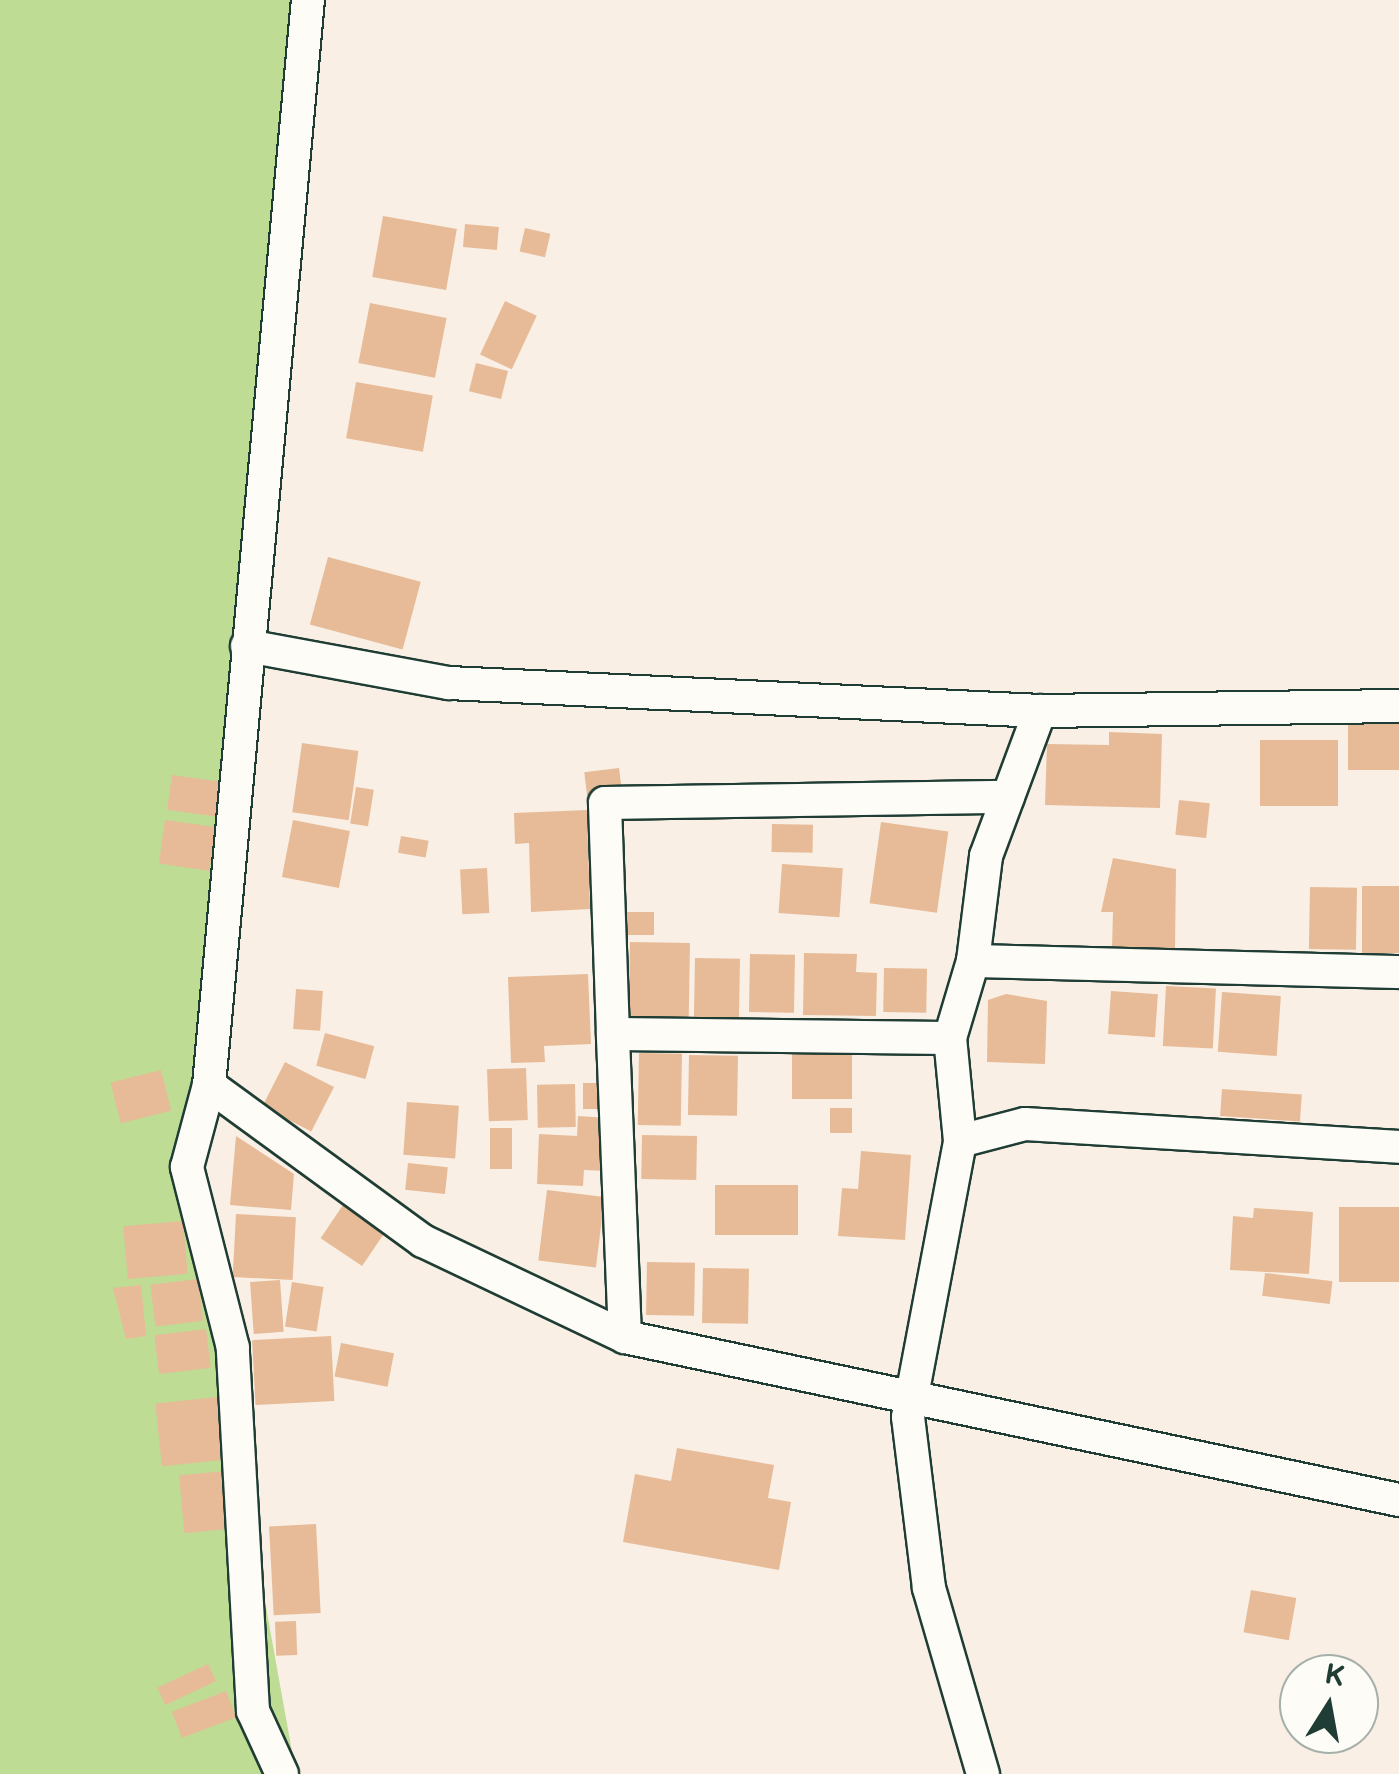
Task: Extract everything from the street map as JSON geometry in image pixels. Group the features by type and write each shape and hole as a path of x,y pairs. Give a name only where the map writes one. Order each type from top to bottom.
{"street":[{"path":"282,1774 253,1712 233,1348 187,1167 209,1085 308,0"},
{"path":"247,646 449,683 1040,711 1399,706"},
{"path":"983,1774 928,1588 911,1399 960,1141 950,1038 973,961 986,856 1040,711"},
{"path":"625,1337 605,803 1008,797"},
{"path":"973,961 1399,972"},
{"path":"613,1034 950,1038"},
{"path":"209,1085 423,1240 625,1337 1399,1500"},
{"path":"960,1141 1025,1124 1399,1147"}],"green space":[{"path":"0,0 301,0 187,1167 296,1774 0,1774"}],"building":[{"path":"383,216 457,229 446,290 372,277"},
{"path":"465,224 499,227 497,250 463,247"},
{"path":"525,228 550,234 545,257 520,251"},
{"path":"505,301 537,316 512,369 480,354"},
{"path":"370,303 447,318 435,378 358,363"},
{"path":"476,363 508,371 501,399 469,391"},
{"path":"356,382 433,396 423,452 346,438"},
{"path":"328,557 421,582 403,649 310,625"},
{"path":"1348,717 1399,717 1399,770 1348,770"},
{"path":"1109,732 1162,734 1160,808 1045,805 1047,744 1109,745"},
{"path":"1260,740 1338,740 1338,806 1260,806"},
{"path":"302,743 358,751 349,820 292,812"},
{"path":"619,768 622,792 587,796 584,772"},
{"path":"172,775 221,782 216,816 167,810"},
{"path":"356,787 374,790 368,826 350,824"},
{"path":"1179,800 1210,803 1206,838 1175,835"},
{"path":"587,810 590,909 531,912 529,843 515,844 514,813"},
{"path":"165,820 216,827 209,871 159,864"},
{"path":"293,820 350,831 339,888 282,877"},
{"path":"881,822 948,831 937,913 870,903"},
{"path":"772,824 813,825 813,853 772,852"},
{"path":"401,836 429,841 426,858 398,853"},
{"path":"1113,858 1176,869 1175,948 1112,948 1113,912 1101,912"},
{"path":"782,864 843,868 839,917 779,913"},
{"path":"487,868 489,913 462,914 460,869"},
{"path":"1362,886 1399,886 1399,953 1362,953"},
{"path":"1310,887 1357,888 1356,950 1309,949"},
{"path":"625,912 654,912 654,935 625,935"},
{"path":"630,942 690,943 689,1025 629,1024"},
{"path":"804,953 857,954 856,972 877,973 876,1016 803,1015"},
{"path":"750,954 795,955 794,1013 749,1012"},
{"path":"695,958 740,959 739,1019 694,1018"},
{"path":"884,968 927,969 926,1013 883,1012"},
{"path":"588,974 591,1044 544,1046 545,1062 511,1063 508,977"},
{"path":"1166,986 1216,989 1213,1049 1163,1046"},
{"path":"296,989 323,991 320,1031 293,1029"},
{"path":"1111,991 1158,994 1155,1037 1108,1034"},
{"path":"1222,992 1281,996 1277,1056 1218,1052"},
{"path":"1006,994 1047,1001 1045,1064 987,1062 988,1000"},
{"path":"325,1033 374,1046 365,1079 316,1066"},
{"path":"792,1047 852,1047 852,1099 792,1099"},
{"path":"639,1053 682,1054 681,1126 638,1125"},
{"path":"689,1055 738,1056 737,1116 688,1115"},
{"path":"285,1062 334,1087 311,1132 262,1107"},
{"path":"526,1068 528,1120 489,1121 487,1069"},
{"path":"161,1070 171,1111 121,1123 111,1083"},
{"path":"583,1083 602,1083 602,1109 583,1109"},
{"path":"575,1084 576,1127 538,1128 537,1085"},
{"path":"1222,1089 1302,1095 1300,1122 1220,1116"},
{"path":"407,1102 459,1106 455,1158 403,1155"},
{"path":"830,1108 852,1108 852,1133 830,1133"},
{"path":"578,1116 608,1118 606,1171 584,1170 583,1186 537,1184 539,1134 577,1136"},
{"path":"490,1128 512,1128 512,1169 490,1169"},
{"path":"642,1135 697,1136 696,1180 641,1179"},
{"path":"236,1136 294,1174 291,1210 230,1205"},
{"path":"861,1151 911,1155 905,1240 838,1236 842,1188 858,1189"},
{"path":"408,1163 448,1167 445,1194 405,1190"},
{"path":"715,1185 798,1185 798,1235 715,1235"},
{"path":"547,1190 605,1197 596,1268 538,1260"},
{"path":"343,1205 384,1233 362,1266 321,1238"},
{"path":"1339,1207 1399,1207 1399,1282 1339,1282"},
{"path":"1254,1208 1313,1212 1309,1274 1230,1270 1233,1216 1253,1218"},
{"path":"236,1214 296,1217 293,1280 233,1277"},
{"path":"183,1221 188,1274 128,1279 123,1226"},
{"path":"647,1262 695,1263 694,1316 646,1315"},
{"path":"703,1268 749,1269 748,1324 702,1323"},
{"path":"1265,1273 1332,1281 1330,1304 1262,1296"},
{"path":"198,1279 203,1321 155,1327 150,1285"},
{"path":"280,1280 284,1332 254,1334 250,1282"},
{"path":"292,1282 324,1287 317,1331 285,1326"},
{"path":"141,1285 146,1336 126,1339 113,1288"},
{"path":"206,1329 211,1368 159,1374 154,1335"},
{"path":"331,1336 334,1401 256,1405 252,1340"},
{"path":"341,1343 394,1353 388,1387 335,1376"},
{"path":"218,1397 225,1460 162,1466 155,1404"},
{"path":"677,1448 774,1465 768,1498 791,1502 779,1570 623,1542 635,1474 671,1481"},
{"path":"227,1471 232,1529 184,1533 179,1475"},
{"path":"316,1524 321,1613 274,1615 269,1526"},
{"path":"1251,1590 1296,1598 1289,1640 1244,1632"},
{"path":"296,1621 297,1655 276,1656 275,1622"},
{"path":"208,1664 216,1681 165,1705 157,1688"},
{"path":"226,1691 236,1717 182,1738 172,1712"}]}
